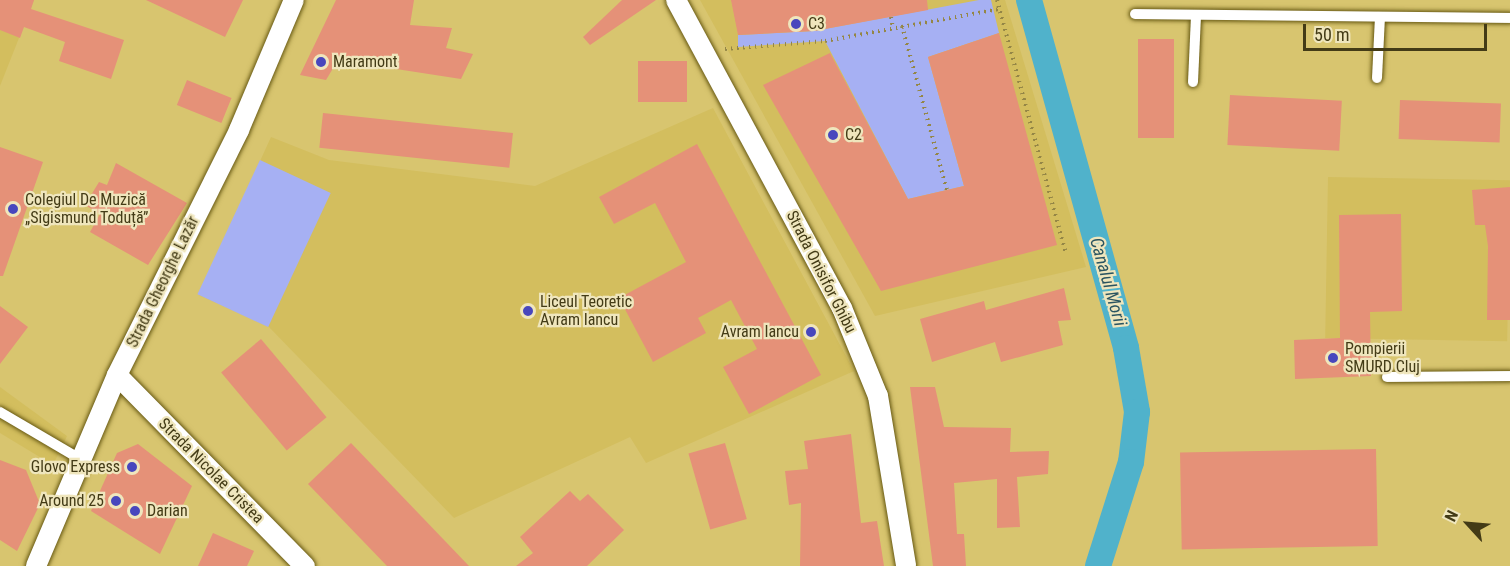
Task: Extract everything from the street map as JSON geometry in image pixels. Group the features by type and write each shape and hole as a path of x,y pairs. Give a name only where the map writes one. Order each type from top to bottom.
{"street":[{"name":"Strada Gheorghe Lazăr","path":"36,566 117,375 239,130 294,0"},
{"name":"Strada Onisifor Ghibu","path":"676,0 842,308 878,396 906,566"},
{"name":"Strada Nicolae Cristea","path":"117,375 305,566"}],"lane":[{"path":"1135,14 1196,17 1510,18"},
{"path":"1193,82 1196,17"},
{"path":"1377,78 1380,17"},
{"path":"1387,377 1510,376"},
{"path":"0,412 80,459"}],"path":[{"path":"997,0 1066,254"},
{"path":"717,49 825,41 1000,9"},
{"path":"891,17 893,28"},
{"path":"902,26 947,190"}],"shaded area":[{"path":"0,0 34,0 0,86"},
{"path":"700,0 1005,0 1086,267 875,316"},
{"path":"979,0 991,0 999,33 928,57 964,186 908,199 825,41 738,47 738,35 814,31"},
{"name":"Liceul Teoretic Avram Iancu","path":"713,108 854,371 646,463 630,437 454,518 269,327 199,295 271,137 329,160 535,186"},
{"path":"260,160 331,193 268,327 197,294"},
{"path":"1328,177 1510,180 1507,341 1325,338"},
{"path":"0,387 67,436 53,465 0,433"}],"building":[{"path":"0,0 34,0 31,9 124,40 111,79 59,61 65,42 24,27 20,38 0,30"},
{"path":"146,0 243,0 225,37"},
{"path":"336,0 414,0 410,25 452,28 446,48 473,54 461,79 338,60 326,80 300,75"},
{"path":"622,0 656,0 590,45 583,37"},
{"name":"C3","path":"731,0 927,0 928,10 814,31 738,35"},
{"name":"C2","path":"999,33 1057,245 881,291 763,85 830,53 908,199 964,186 928,57"},
{"path":"1138,39 1174,39 1174,138 1138,138"},
{"path":"638,61 687,61 687,102 638,102"},
{"path":"187,80 232,98 221,123 177,105"},
{"path":"1230,95 1342,101 1339,151 1227,145"},
{"path":"1400,100 1501,104 1500,143 1399,139"},
{"path":"323,113 513,133 509,168 319,148"},
{"path":"697,144 821,375 749,414 723,367 757,349 731,300 698,318 706,333 653,362 619,298 686,262 655,203 614,224 599,197"},
{"name":"Colegiul De Muzică „Sigismund Toduță”","path":"0,147 43,162 3,276 0,276"},
{"path":"116,163 187,203 148,265 90,232 100,214 85,205 99,182 107,185"},
{"path":"1510,187 1510,320 1487,320 1488,246 1485,225 1475,225 1472,190"},
{"path":"1401,214 1402,311 1370,312 1371,376 1295,379 1294,340 1340,338 1339,215"},
{"path":"1064,288 1071,320 1058,321 1063,345 1001,362 995,342 932,362 920,319 984,301 986,310"},
{"path":"0,306 28,327 0,364"},
{"path":"261,339 327,417 287,451 221,372"},
{"path":"910,387 935,387 944,427 1011,428 1010,452 1049,451 1048,474 1017,477 1020,527 997,528 997,479 954,483 957,534 964,534 966,566 933,566"},
{"path":"851,434 861,523 877,521 884,566 800,566 801,503 789,505 785,471 808,469 804,441"},
{"path":"351,443 469,566 387,566 308,484"},
{"path":"725,443 747,519 710,529 688,453"},
{"path":"138,444 192,486 160,554 91,511 117,453"},
{"path":"1376,449 1378,546 1182,549 1180,452"},
{"path":"0,460 26,470 40,504 17,551 0,540"},
{"path":"570,491 580,501 588,494 624,530 587,566 516,566 533,553 520,537"},
{"path":"213,533 254,551 247,566 198,566"}],"waterway":[{"name":"Canalul Morii","path":"1029,0 1126,348 1137,412 1131,462 1098,566"}],"place":[{"name":"C3","path":"796,24"},
{"name":"Maramont","path":"321,62"},
{"name":"C2","path":"833,135"},
{"name":"Colegiul De Muzică „Sigismund Toduță”","path":"13,209"},
{"name":"Liceul Teoretic Avram Iancu","path":"528,311"},
{"name":"Avram Iancu","path":"811,332"},
{"name":"Pompierii SMURD Cluj","path":"1333,358"},
{"name":"Glovo Express","path":"132,467"},
{"name":"Around 25","path":"116,501"},
{"name":"Darian","path":"135,511"}]}
